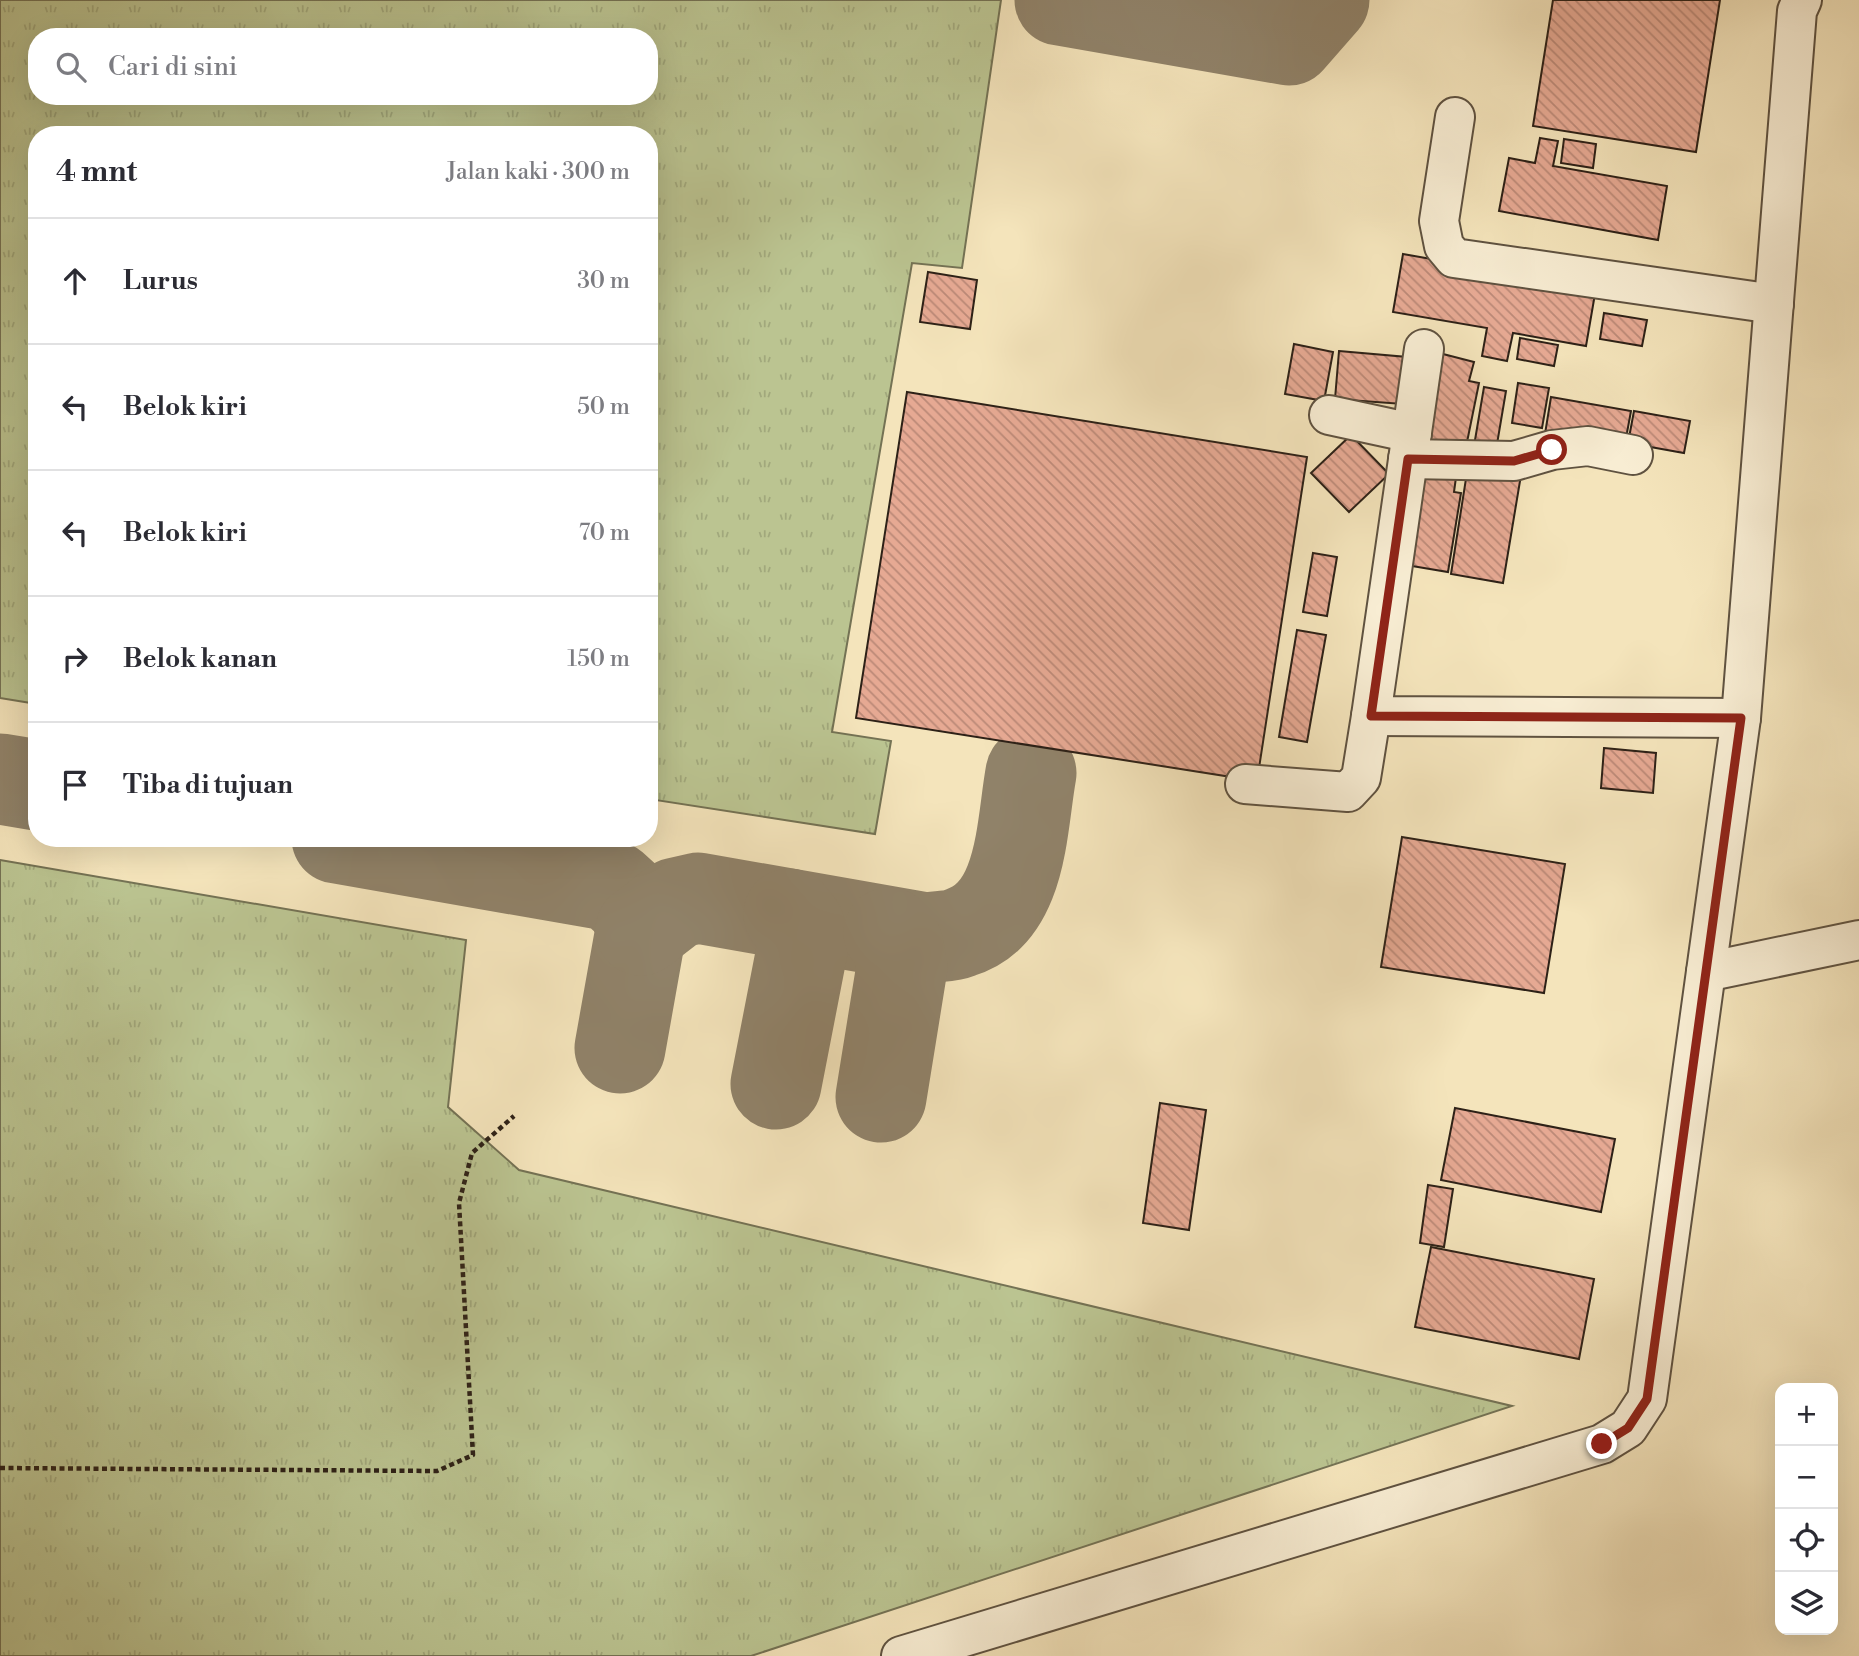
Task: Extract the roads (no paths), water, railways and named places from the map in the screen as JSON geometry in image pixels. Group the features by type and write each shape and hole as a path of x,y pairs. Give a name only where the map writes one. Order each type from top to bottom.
{"lane":[{"path":"901,1656 1602,1444 1628,1428 1647,1399 1741,718 1797,11 1802,0"},
{"path":"1455,117 1439,222 1444,246 1454,258 1774,304"},
{"path":"1245,784 1348,792 1361,778 1424,349"},
{"path":"1329,415 1410,446 1514,461 1552,450 1588,446 1633,455"},
{"path":"1371,716 1741,718"},
{"path":"1706,972 1859,940"}]}
